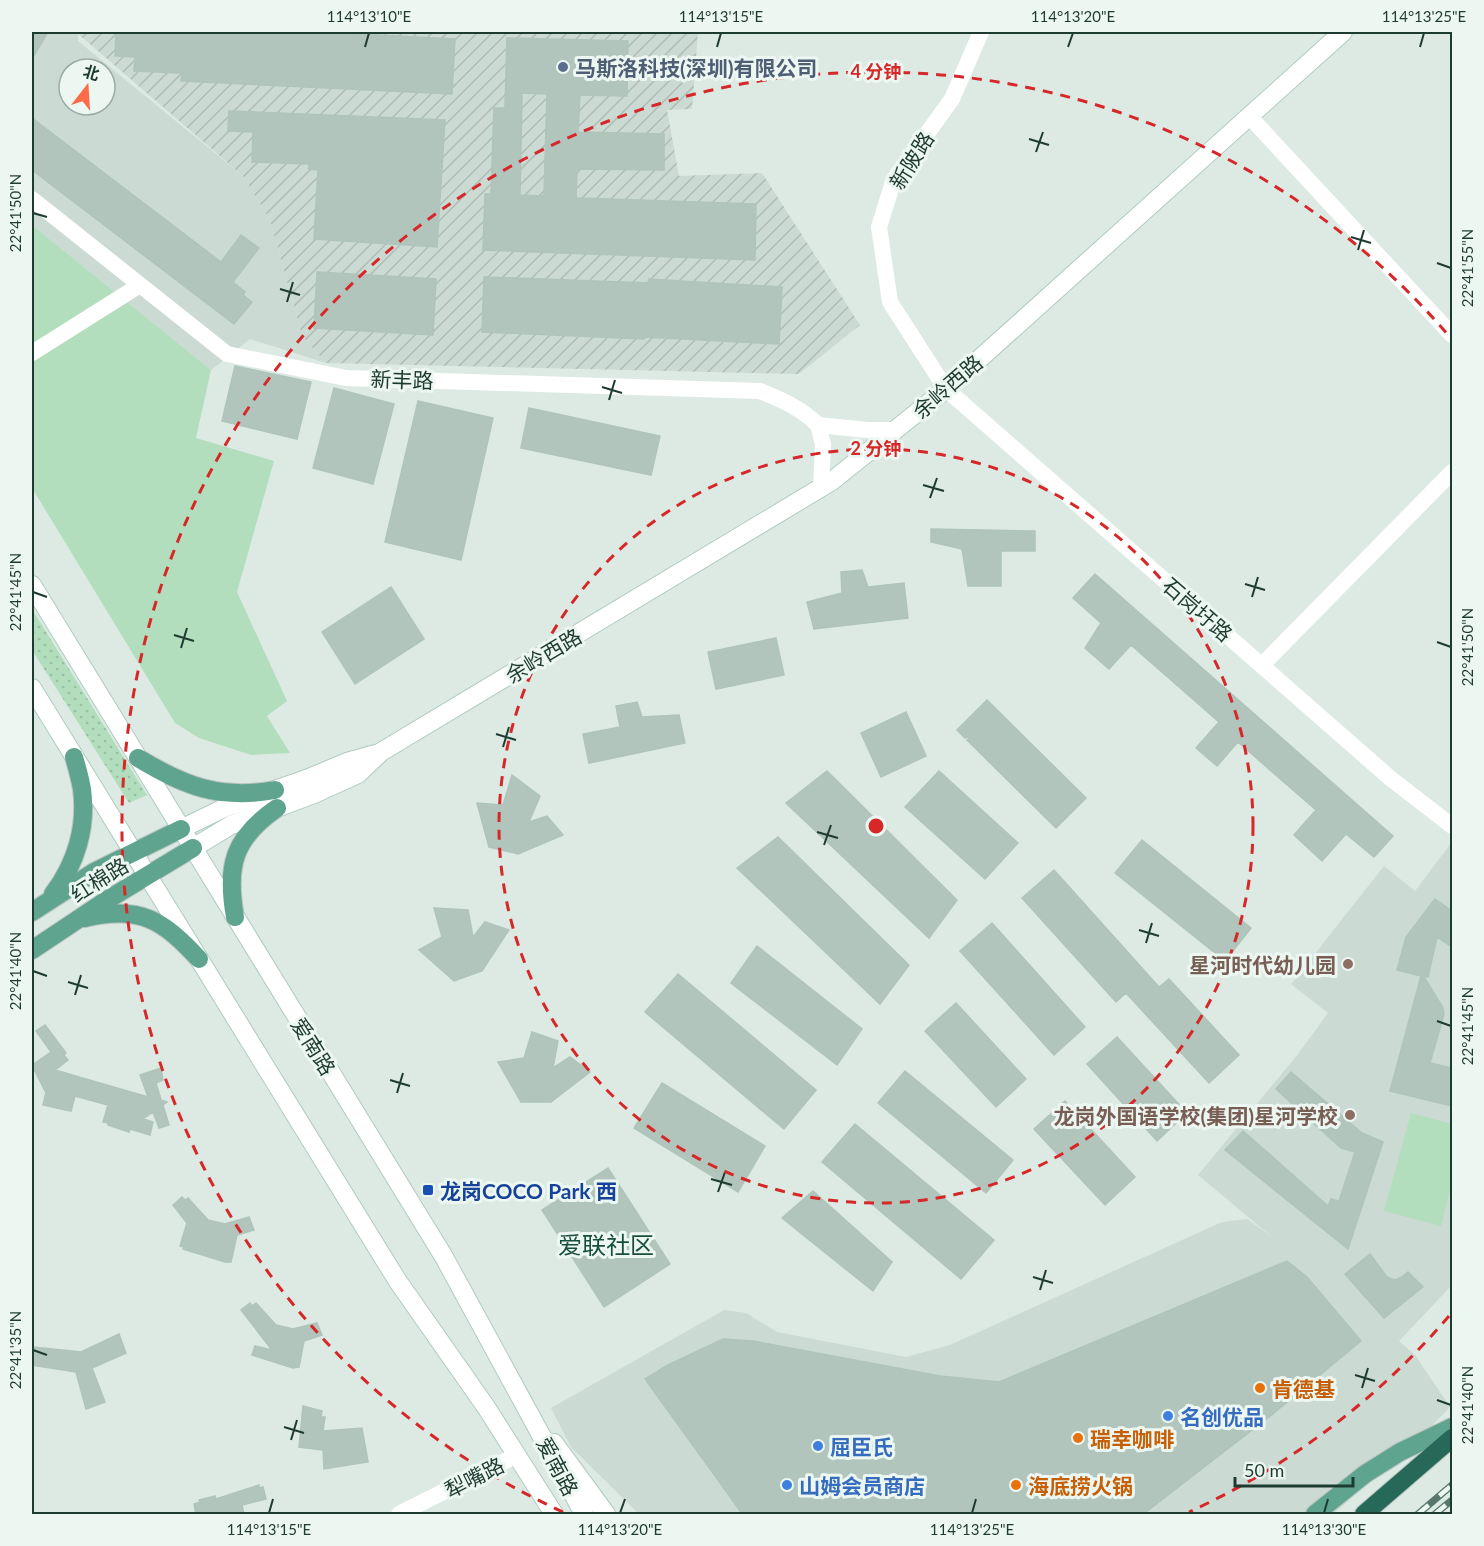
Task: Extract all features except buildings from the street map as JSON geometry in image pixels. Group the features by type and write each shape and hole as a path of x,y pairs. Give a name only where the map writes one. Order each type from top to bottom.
{"highway":[{"path":"1364,1515 1452,1438"}],"main road":[{"name":"余岭西路","path":"193,848 276,799 347,762 381,752 832,481 946,389 1343,32"},
{"name":"爱南路","path":"32,585 444,1257 584,1515"},
{"name":"爱南路","path":"32,688 397,1280 486,1407 549,1509"},
{"path":"38,908 63,881 74,858 81,835 82,789 74,757"},
{"path":"138,758 161,772 202,788 276,799"},
{"name":"余岭西路","path":"181,830 224,808 276,799"},
{"path":"235,917 231,893 232,872 237,853 245,834 276,799"},
{"name":"红棉路","path":"38,908 94,872 181,830"},
{"name":"红棉路","path":"32,950 75,920 193,848"},
{"path":"75,920 100,914 141,915 162,924 199,959"},
{"path":"528,1410 580,1476 606,1515"},
{"path":"1315,1515 1365,1474 1400,1452 1452,1427"}],"street":[{"name":"新陂路","path":"946,389 890,302 879,227 894,179 952,99 981,32"},
{"path":"1249,116 1452,335"},
{"name":"新丰路","path":"32,199 227,354 346,378 760,391 806,413 818,425"},
{"path":"32,353 140,285"},
{"name":"石岗圩路","path":"946,389 1390,777 1452,826"},
{"path":"821,488 822,444 818,425 867,430 896,430"},
{"path":"1262,665 1452,472"},
{"name":"犁嘴路","path":"399,1515 517,1455"}],"shaded area":[{"path":"32,32 78,32 78,41 98,57 57,57 57,117 117,117 117,73 243,176 270,220 302,336 326,363 250,339 211,370 32,225"},
{"path":"76,32 698,32 692,109 667,110 679,176 762,173 860,325 799,374 326,363 302,336 270,220 243,176 117,67 117,57 105,57"},
{"path":"1452,842 1452,1285 1399,1341 1415,1355 1450,1407 1415,1443 1333,1514 639,1514 571,1447 551,1408 724,1310 746,1313 777,1332 906,1357 950,1345 1222,1222 1247,1219 1272,1237 1198,1175 1298,1054 1328,1013 1291,984 1384,866 1415,891"}],"green space":[{"path":"32,225 211,370 196,438 274,461 237,592 287,701 267,716 290,753 251,755 199,738 175,723 32,488"},
{"path":"32,609 147,795 129,803 32,650"},
{"path":"1411,1113 1452,1124 1452,1183 1441,1226 1384,1211"}],"railway":[{"path":"1418,1514 1452,1485"},
{"path":"1435,1514 1452,1500"}],"place":[{"name":"马斯洛科技(深圳)有限公司","path":"563,67"},
{"name":"星河时代幼儿园","path":"1348,964"},
{"name":"龙岗外国语学校(集团)星河学校","path":"1350,1115"},
{"name":"龙岗COCO Park 西","path":"428,1190"},
{"name":"肯德基","path":"1260,1388"},
{"name":"名创优品","path":"1168,1416"},
{"name":"瑞幸咖啡","path":"1078,1438"},
{"name":"屈臣氏","path":"818,1446"},
{"name":"山姆会员商店","path":"787,1485"},
{"name":"海底捞火锅","path":"1016,1485"}],"district":[{"name":"爱联社区","path":"606,1244"}]}
